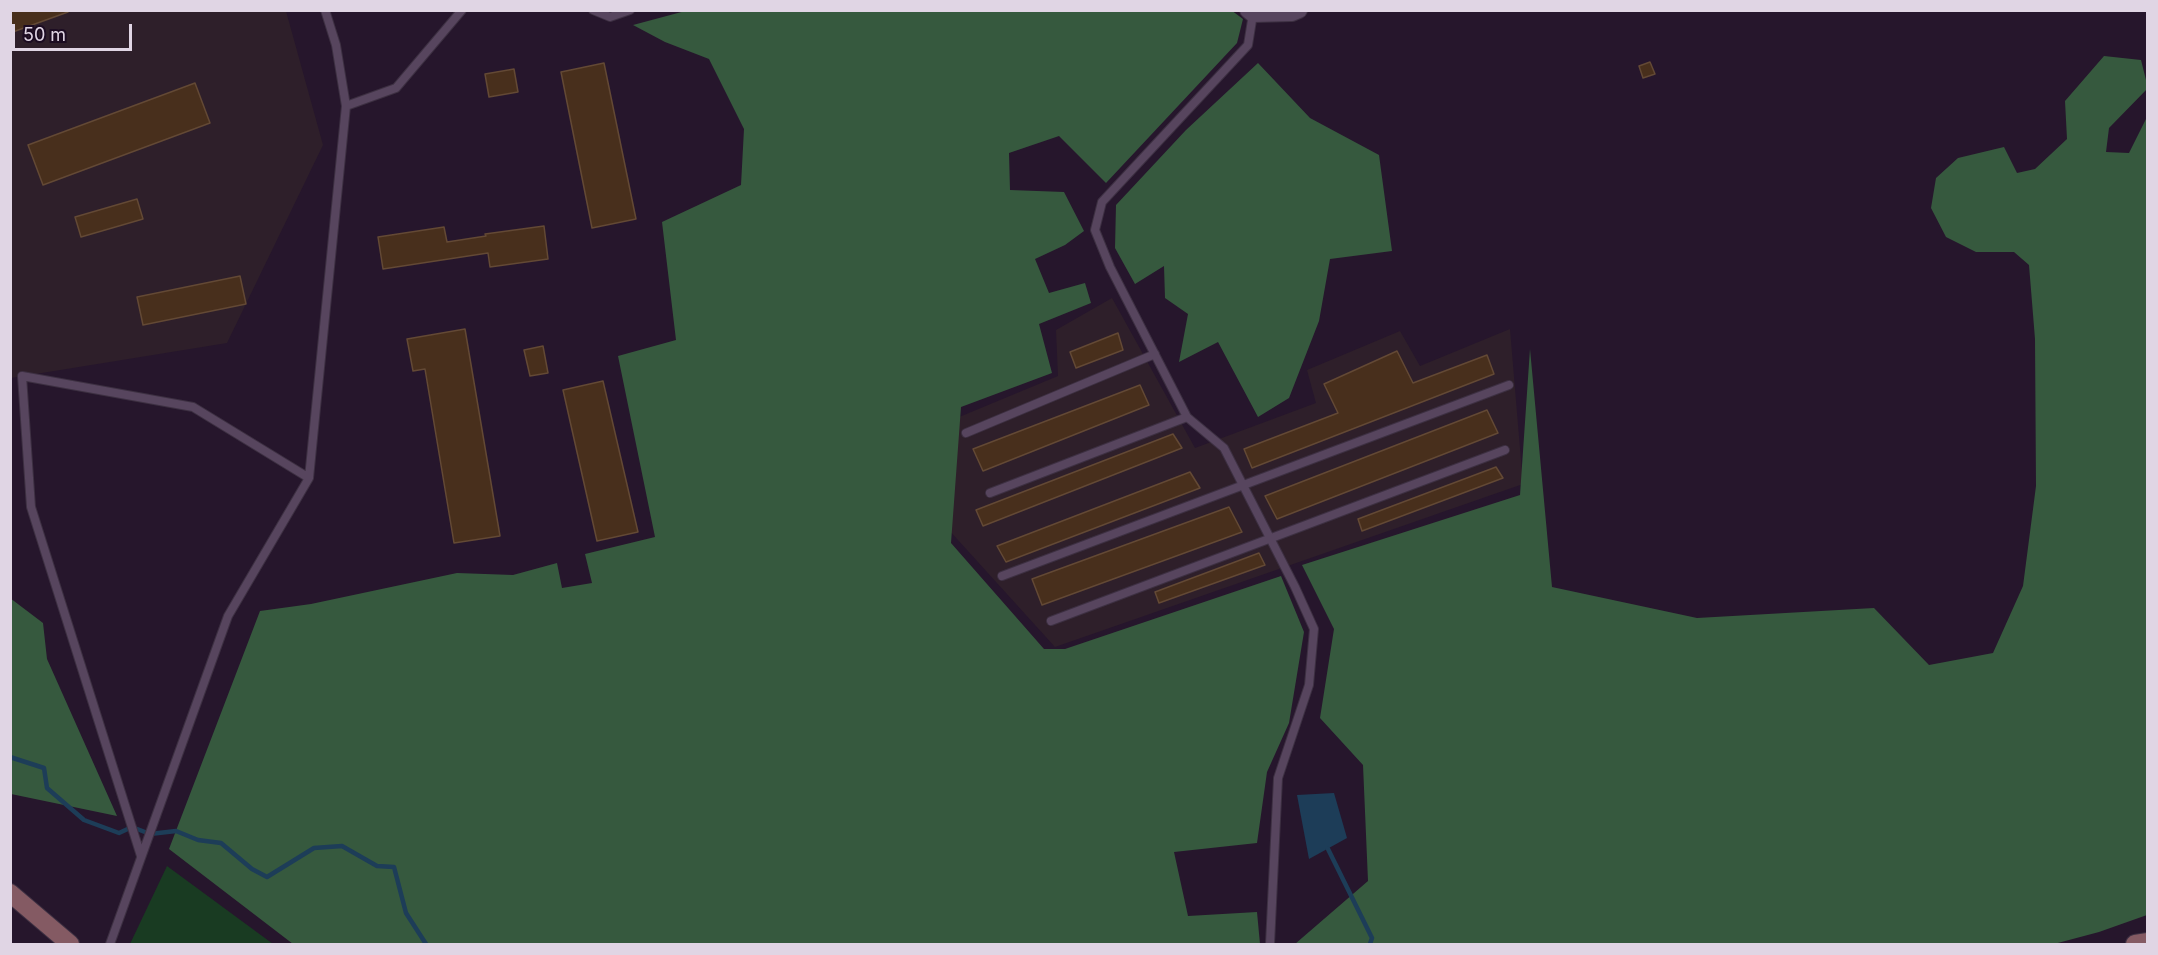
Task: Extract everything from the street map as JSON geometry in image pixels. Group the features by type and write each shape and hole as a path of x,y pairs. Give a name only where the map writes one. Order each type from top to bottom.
{"main road":[{"path":"10,892 70,945"},
{"path":"2135,945 2148,942"}],"street":[{"path":"1250,12 1299,10"}],"lane":[{"path":"110,945 228,616 309,478 346,106 336,45 325,10"},
{"path":"346,106 396,88 462,10"},
{"path":"592,10 610,17 630,10"},
{"path":"1250,12 1248,45 1102,202 1095,230 1110,267 1187,417 1224,448 1314,629 1309,685 1278,778 1270,945"},
{"path":"966,433 1155,354"},
{"path":"141,857 31,507 22,376 193,407 309,478"},
{"path":"1002,576 1509,385"},
{"path":"990,494 1187,417"},
{"path":"1051,621 1505,450"}],"shaded area":[{"path":"11,11 286,11 323,145 227,343 11,378"},
{"path":"1112,298 1195,448 1316,403 1307,370 1400,331 1420,366 1510,329 1523,484 1055,647 948,529 952,420 1058,376 1056,330"}],"green space":[{"path":"689,10 1231,10 1243,19 1237,43 1106,183 1059,136 1009,153 1010,190 1064,192 1084,231 1065,245 1035,259 1049,293 1085,283 1091,303 1039,324 1052,373 961,407 951,543 1044,649 1065,649 1281,576 1304,632 1289,723 1267,772 1257,843 1174,852 1188,916 1257,912 1260,944 293,944 169,849 260,611 311,604 457,573 513,575 557,563 562,588 592,583 585,554 655,537 618,356 676,340 662,222 741,185 744,129 709,59 665,42 633,25"},
{"path":"2104,56 2141,60 2148,88 2109,128 2106,152 2129,153 2147,117 2147,915 2099,932 2054,944 1295,944 1368,881 1363,765 1320,718 1334,629 1302,565 1520,495 1530,349 1552,587 1697,618 1874,608 1929,665 1993,653 2023,586 2036,486 2035,339 2029,265 2014,252 1976,252 1946,237 1931,208 1936,178 1958,158 2004,147 2017,173 2035,169 2067,139 2065,101"},
{"path":"1258,63 1310,118 1379,155 1392,251 1330,259 1319,321 1289,398 1258,417 1218,342 1179,362 1188,314 1165,298 1164,266 1135,284 1115,248 1116,205 1186,130"},
{"path":"10,598 43,623 47,659 117,816 11,794"},
{"path":"167,866 273,944 130,944"}],"water":[{"path":"1334,793 1347,838 1309,859 1297,795"}],"building":[{"path":"10,10 68,10 68,12 10,33"},
{"path":"1650,62 1655,74 1643,78 1639,66"},
{"path":"604,63 636,219 592,228 561,72"},
{"path":"514,69 518,92 489,97 485,74"},
{"path":"195,83 210,123 43,185 28,145"},
{"path":"137,199 143,219 81,237 75,217"},
{"path":"544,226 548,259 490,267 488,253 383,269 378,237 444,227 447,242"},
{"path":"240,276 246,304 143,325 137,297"},
{"path":"465,329 500,536 454,543 425,369 413,371 407,339"},
{"path":"1118,333 1123,350 1076,368 1070,352"},
{"path":"543,346 548,373 530,376 524,350"},
{"path":"1397,351 1413,383 1487,355 1494,374 1252,468 1244,449 1338,413 1324,384"},
{"path":"603,381 638,532 597,541 563,390"},
{"path":"1140,385 1149,405 983,471 973,449"},
{"path":"1487,410 1498,433 1277,519 1265,496"},
{"path":"1173,434 1182,448 983,526 976,510"},
{"path":"1496,467 1503,478 1362,531 1358,519"},
{"path":"1190,472 1200,488 1006,562 997,546"},
{"path":"1229,507 1242,532 1042,605 1032,579"},
{"path":"1259,553 1265,565 1159,603 1155,592"}],"waterway":[{"path":"10,757 44,768 47,788 84,820 119,833 132,827 150,834 176,831 198,840 221,843 252,869 267,877 314,848 342,846 377,866 394,867 406,913 426,944"},
{"path":"1328,849 1372,938 1370,944"}]}
